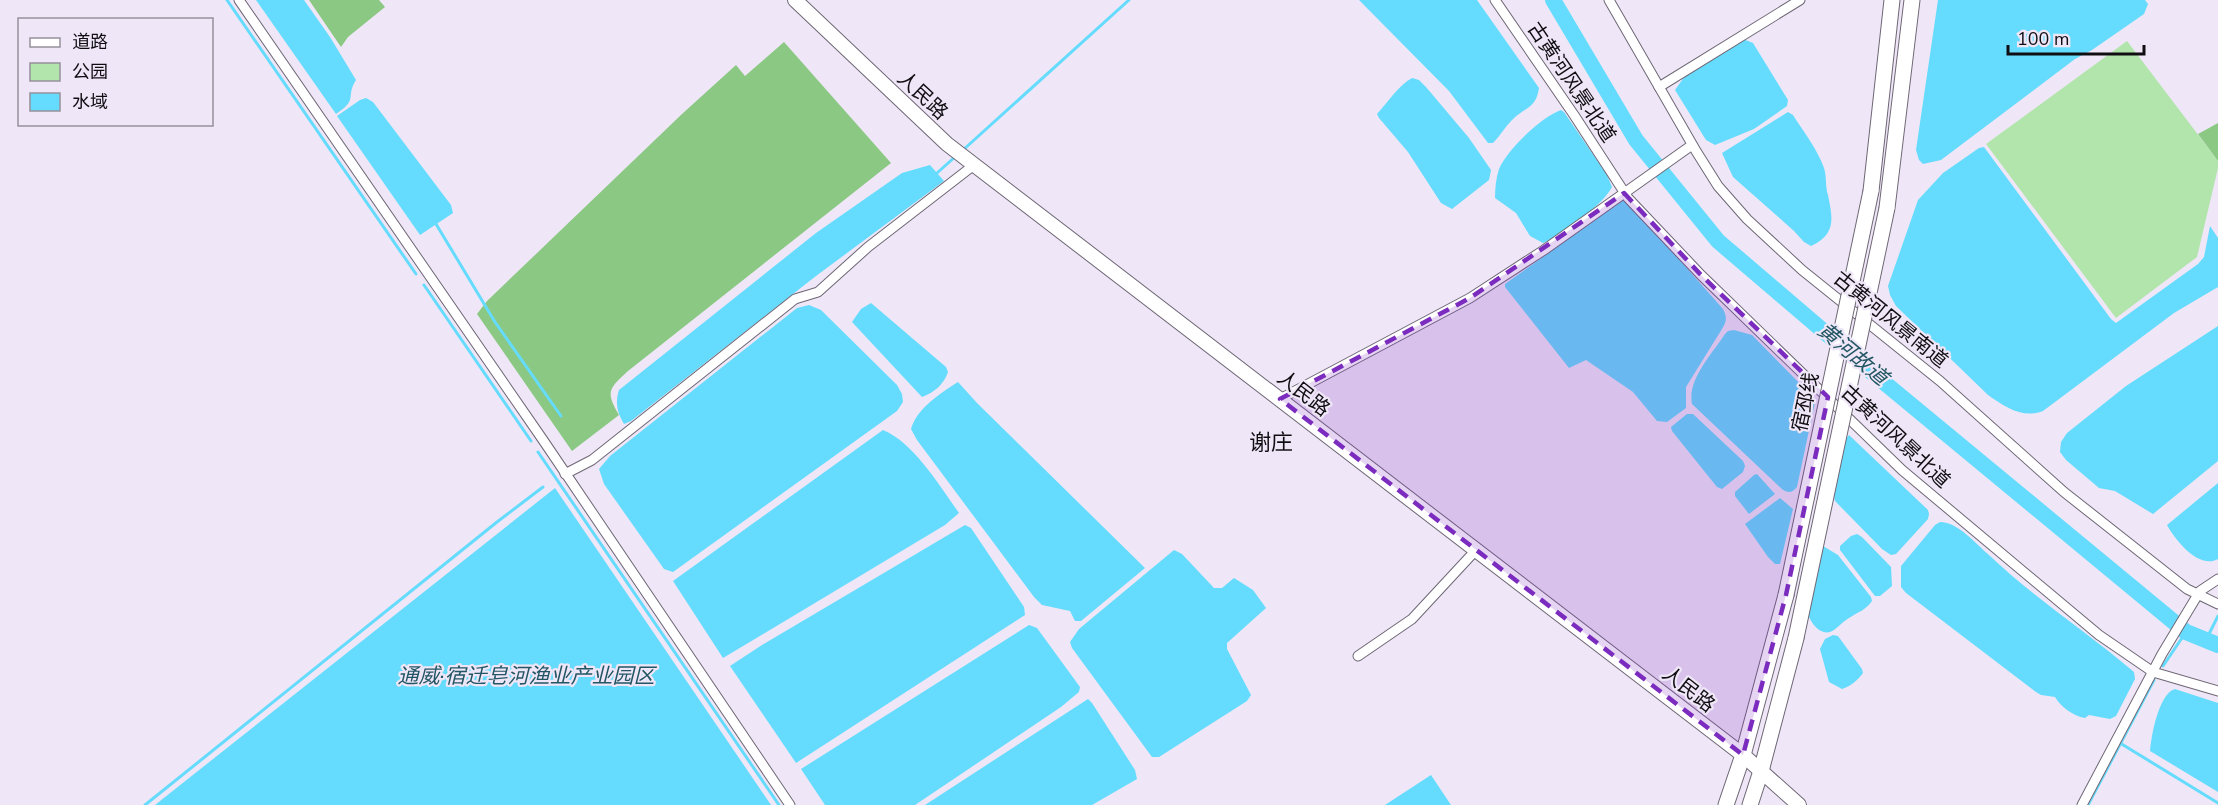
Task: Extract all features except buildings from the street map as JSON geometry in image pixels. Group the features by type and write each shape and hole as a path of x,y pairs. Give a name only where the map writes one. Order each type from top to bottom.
{"main road":[{"name":"宿邳线","path":"1725,805 1743,755 1786,595 1871,191 1892,0"},
{"name":"宿邳线","path":"1750,805 1796,638 1887,208 1912,0"}],"street":[{"path":"239,0 790,805"},
{"name":"人民路","path":"795,0 959,153 1743,755 1799,805"},
{"name":"古黄河风景北道","path":"1495,0 1628,190 1701,275 1902,470 2099,635 2153,672 2218,692"},
{"name":"古黄河风景南道","path":"1609,0 1659,87 1689,147 1718,186 1747,219 1802,270 1940,381 2073,499 2196,599 2218,604"},
{"path":"1659,87 1800,0"},
{"path":"1280,399 1470,298 1544,250 1689,147"},
{"path":"565,474 592,460 795,299 818,292 868,247 974,165"},
{"path":"1358,656 1412,619 1476,550"},
{"path":"2082,805 2162,654 2200,591 2218,579"}],"highlighted area":[{"path":"1624,193 1701,275 1828,397 1786,595 1743,755 1280,399 1470,298"}],"green space":[{"path":"309,0 379,0 385,7 348,37 341,47"},
{"path":"2127,41 2218,161 2218,168 2197,257 2116,318 1986,144"},
{"path":"784,42 891,163 628,371 611,391 612,401 619,415 572,451 477,314 487,301 736,65 745,76"},
{"path":"2218,123 2218,161 2198,134"}],"water":[{"path":"256,0 304,0 356,80 351,90 350,101 343,109 336,114"},
{"path":"1359,0 1477,0 1539,88 1533,104 1512,120 1493,143 1488,143 1449,91"},
{"path":"1938,0 2145,0 2148,4 2144,14 2075,59 1941,160 1923,164 1916,150"},
{"path":"1743,39 1753,43 1788,100 1787,106 1754,129 1715,145 1706,140 1675,90 1685,76"},
{"path":"1412,78 1419,80 1426,87 1469,138 1491,170 1489,180 1452,209 1441,203 1408,152 1377,114"},
{"path":"366,98 373,102 451,205 453,213 420,235 337,116"},
{"path":"1561,110 1607,175 1612,187 1600,202 1581,219 1543,243 1530,236 1516,213 1495,198 1496,183 1503,161 1517,144 1544,119"},
{"path":"1788,112 1793,115 1810,141 1825,171 1831,225 1825,236 1811,246 1733,177 1722,153"},
{"path":"1984,147 2116,323 2198,264 2204,257 2210,226 2218,238 2218,287 2174,313 2043,411 2021,413 2001,404 1988,395 1896,306 1888,286 1918,200 1943,173 1979,148"},
{"path":"930,165 944,181 816,276 631,421 624,424 617,407 619,390 816,233 902,173"},
{"path":"1621,201 1626,201 1632,206 1723,309 1726,317 1724,326 1686,387 1686,408 1667,422 1657,421 1633,392 1586,360 1569,368 1505,287 1505,284"},
{"path":"871,303 946,367 948,372 946,376 931,393 922,397 852,322 861,309"},
{"path":"809,305 821,310 897,385 903,402 897,411 673,572 664,569 604,484 599,469 610,456 797,308"},
{"path":"2218,326 2218,461 2153,514 2115,491 2099,488 2066,460 2060,452 2061,442 2067,433 2126,386"},
{"path":"1734,330 1752,335 1813,397 1815,402 1797,487 1792,491 1783,490 1692,404 1693,386 1702,368 1725,334"},
{"path":"958,382 1145,568 1081,621 1075,621 1070,611 1042,605 1034,597 911,429 918,414 924,408"},
{"path":"1687,414 1693,414 1743,461 1745,466 1743,472 1722,489 1717,487 1672,431 1671,427"},
{"path":"883,430 905,444 915,454 959,513 945,525 723,658 673,581"},
{"path":"1849,435 1928,510 1928,519 1896,554 1891,555 1882,549 1835,501 1845,440"},
{"path":"1757,474 1775,494 1749,514 1735,496 1735,492"},
{"path":"2218,483 2218,559 2203,560 2188,552 2167,525"},
{"name":"通威·宿迁皂河渔业产业园区","path":"555,488 771,805 155,805"},
{"path":"1780,498 1793,509 1780,564 1775,564 1745,524"},
{"path":"1940,522 1947,523 1966,534 2024,586 2134,672 2135,679 2116,716 2110,719 2089,715 2085,718 2081,717 2064,708 2055,697 2041,695 1906,593 1901,587 1901,566"},
{"path":"965,525 971,528 1024,607 1025,615 796,763 730,666"},
{"path":"1857,534 1891,567 1892,586 1880,596 1875,596 1840,550 1840,546 1851,536"},
{"path":"1823,546 1838,555 1872,601 1830,632 1818,629 1807,611"},
{"path":"1174,550 1182,554 1214,588 1222,588 1234,578 1253,590 1266,608 1227,643 1227,649 1251,695 1247,701 1159,757 1152,757 1072,648 1070,642 1079,629"},
{"path":"1029,625 1037,628 1080,687 1079,692 1061,707 915,805 825,805 801,769"},
{"path":"1833,635 1838,636 1863,673 1854,683 1842,689 1829,682 1820,649 1825,639"},
{"path":"2175,689 2218,703 2218,792 2150,751 2160,706 2169,692"},
{"path":"1088,699 1135,770 1137,779 1092,805 925,805"},
{"path":"1431,775 1451,805 1385,805"}],"waterway":[{"path":"227,0 416,274"},
{"path":"963,150 1129,0"},
{"name":"黄河故道","path":"1553,0 1636,140 1718,241 1869,370 2186,632 2218,645"},
{"path":"937,173 956,156"},
{"path":"436,224 495,322 561,416"},
{"path":"424,285 531,441"},
{"path":"538,452 779,805"},
{"path":"145,805 543,487"},
{"path":"2206,640 2218,616"},
{"path":"2163,666 2186,632"},
{"path":"2088,805 2154,680"},
{"path":"2120,743 2218,803"}],"district":[{"name":"谢庄","path":"1271,442"}]}
